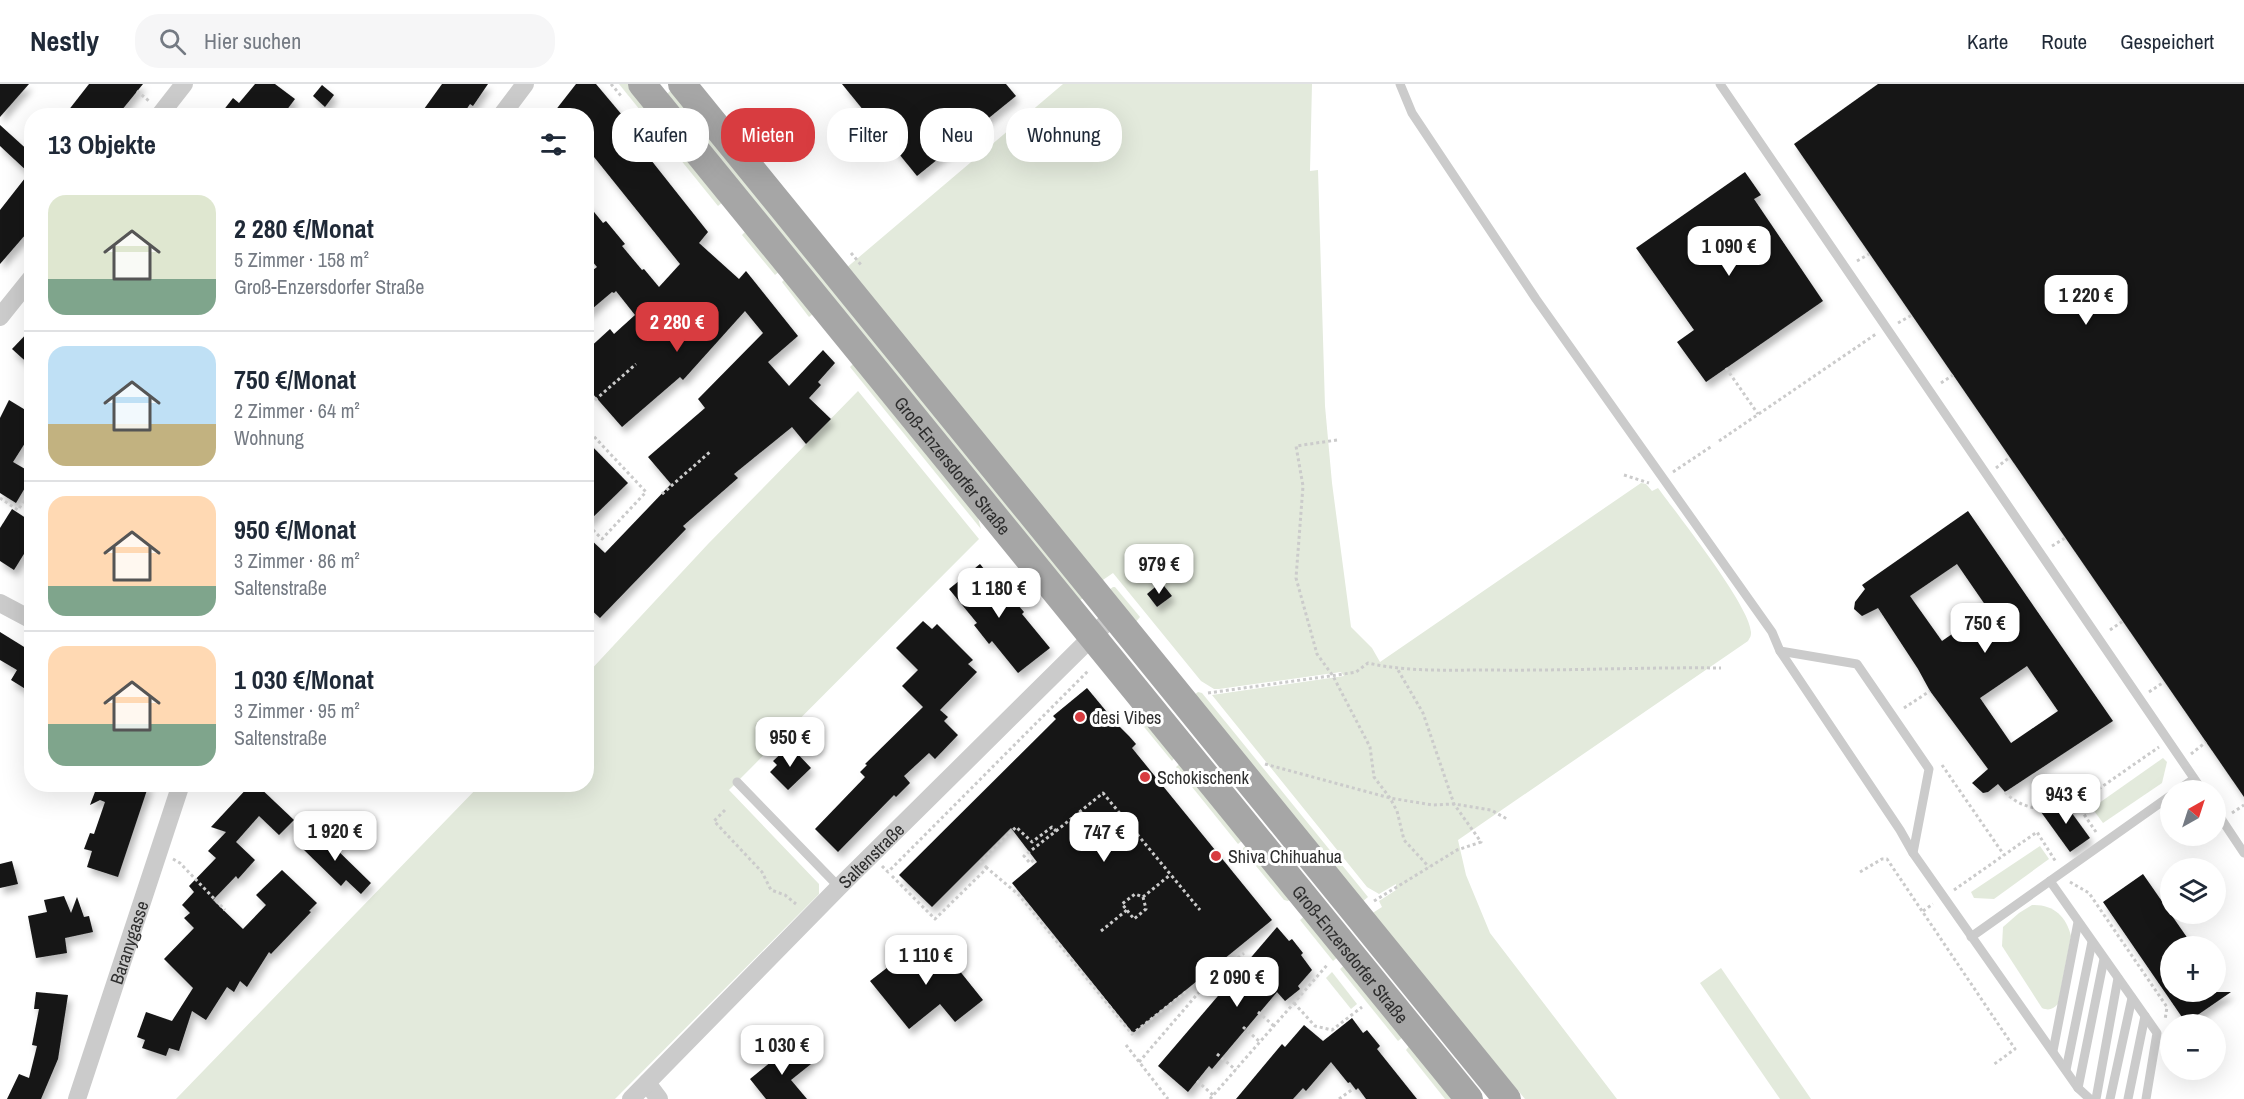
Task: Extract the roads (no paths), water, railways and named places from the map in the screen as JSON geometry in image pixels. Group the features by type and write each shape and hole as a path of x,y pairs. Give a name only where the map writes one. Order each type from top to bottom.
{"main road":[{"name":"Groß-Enzersdorfer Straße","path":"682,84 1469,1099"},
{"name":"Groß-Enzersdorfer Straße","path":"648,86 1103,626 1360,919 1507,1099"}],"street":[{"path":"165,108 184,84"},
{"path":"507,108 525,84"},
{"path":"0,316 24,287"},
{"path":"0,603 24,616"},
{"name":"Saltenstraße","path":"631,1099 839,887 1103,626"},
{"name":"Baranygasse","path":"77,1099 179,792"},
{"path":"647,1083 659,1099"}],"lane":[{"path":"1400,84 1412,113 1536,300 1772,632 1780,651 1900,830 1913,854 2084,1095"},
{"path":"1720,84 2194,779"},
{"path":"1780,651 1857,664 1929,769 1913,854"},
{"path":"737,782 839,887"},
{"path":"1971,937 2160,803"},
{"path":"2226,826 2244,853"},
{"path":"2049,881 2157,1033 2146,1099"},
{"path":"2053,1051 2078,922"},
{"path":"2066,1070 2092,942"},
{"path":"2084,1095 2104,959"},
{"path":"2096,1099 2118,978"},
{"path":"2110,1099 2132,998"},
{"path":"2128,1099 2145,1016"}],"place":[{"name":"desi Vibes","path":"1080,717"},
{"name":"Schokischenk","path":"1145,777"},
{"name":"Shiva Chihuahua","path":"1216,856"}]}
